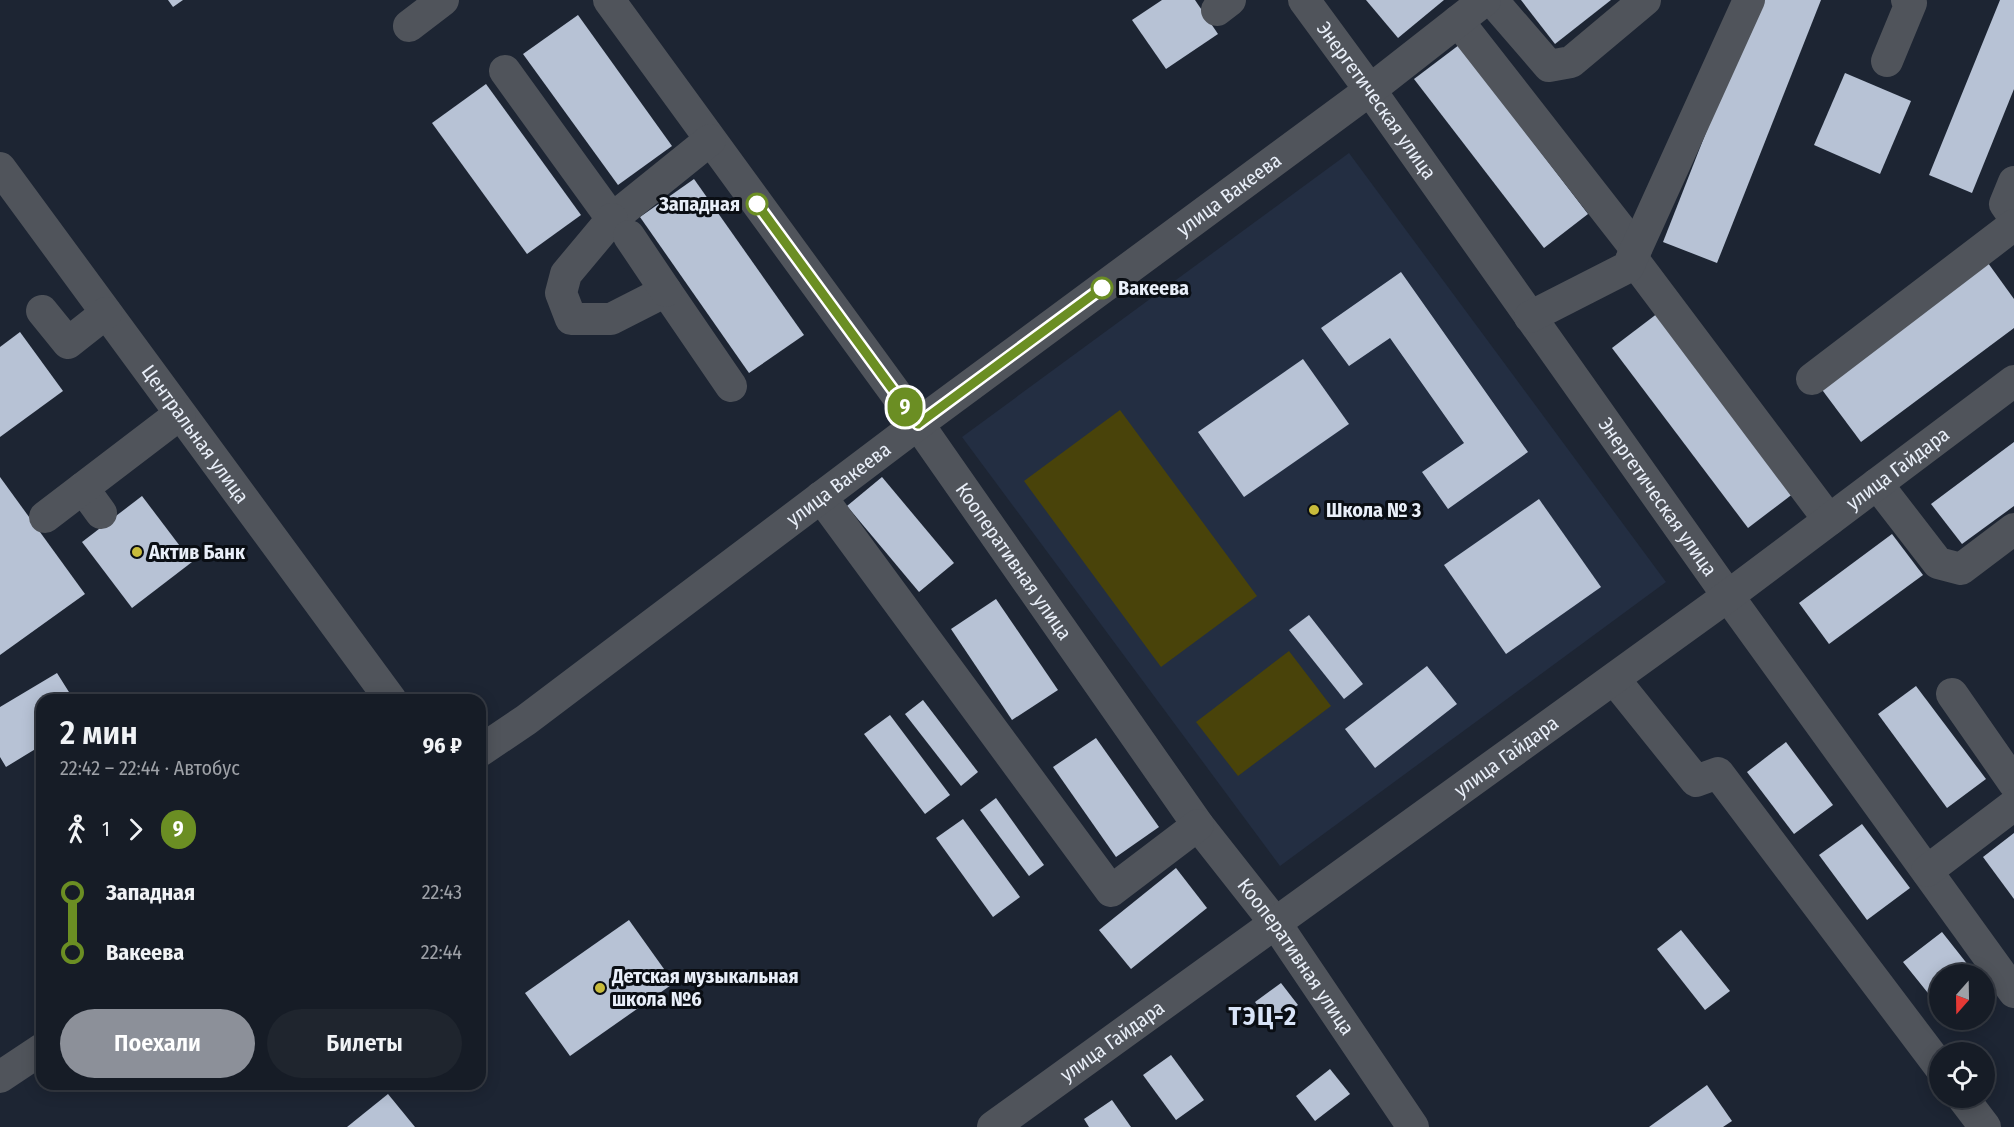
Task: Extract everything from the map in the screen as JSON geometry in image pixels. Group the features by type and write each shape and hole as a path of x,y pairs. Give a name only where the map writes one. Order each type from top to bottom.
{"street":[{"path":"409,26 443,0"},
{"name":"Кооперативная улица","path":"609,0 918,424 1198,825 1276,924 1413,1127"},
{"name":"улица Вакеева","path":"486,747 526,720 918,424 1370,90 1485,0"},
{"path":"1492,0 1549,66 1571,62 1645,0"},
{"path":"1530,317 1628,267 1749,0"},
{"path":"1887,61 1911,3 1907,0"},
{"name":"Энергетическая улица","path":"1317,5 1370,90 1530,317 2014,992"},
{"path":"1458,21 1634,254 1829,520"},
{"path":"505,71 666,291 731,386"},
{"path":"666,291 611,319 571,320 561,293 566,274 620,227 710,140"},
{"name":"Центральная улица","path":"0,168 387,694"},
{"path":"2014,183 2005,204 2014,217"},
{"path":"1812,379 2014,225"},
{"path":"42,311 77,354 106,313"},
{"name":"улица Гайдара","path":"993,1127 1728,596 2014,381"},
{"path":"45,517 180,414"},
{"path":"1878,484 1938,563 1952,568 1961,569 2014,529"},
{"path":"83,488 101,513"},
{"path":"821,497 1111,891 1198,825"},
{"path":"1614,679 1696,781 1718,773 1929,1051"},
{"path":"1952,694 2014,783"},
{"path":"1927,871 2014,806"},
{"path":"0,1077 36,1053"},
{"path":"1971,1108 1985,1127"}],"shaded area":[{"name":"Школа № 3","path":"1349,153 1666,582 1280,866 962,437"},
{"path":"1120,410 1257,596 1161,667 1024,481"},
{"path":"1289,651 1331,706 1238,776 1196,722"}],"building":[{"path":"168,0 183,0 173,7"},
{"path":"1162,0 1195,0 1218,34 1166,69 1132,20"},
{"path":"1366,0 1444,0 1398,38"},
{"path":"1521,0 1611,0 1555,44"},
{"path":"1758,0 1821,0 1717,263 1663,242"},
{"path":"2000,0 2014,0 2014,89 1972,193 1929,175"},
{"path":"578,15 672,146 618,185 523,54"},
{"path":"1459,45 1588,214 1544,248 1414,79"},
{"path":"1845,73 1911,101 1880,174 1814,145"},
{"path":"486,84 581,215 527,254 432,123"},
{"path":"694,179 804,335 749,373 640,217"},
{"path":"1988,263 2014,299 2014,328 1861,442 1820,387"},
{"path":"1401,272 1528,452 1448,509 1422,472 1464,443 1390,338 1349,366 1321,328"},
{"path":"1658,313 1794,493 1748,528 1612,348"},
{"path":"20,332 63,391 0,437 0,347"},
{"path":"1303,359 1349,424 1244,497 1198,432"},
{"path":"2014,442 2014,506 1962,544 1931,504"},
{"path":"0,477 85,594 0,655"},
{"path":"882,477 954,563 919,592 847,506"},
{"name":"Актив Банк","path":"142,496 192,562 132,608 82,542"},
{"path":"1539,499 1601,587 1506,654 1444,565"},
{"path":"1892,534 1923,575 1829,644 1799,603"},
{"path":"996,599 1058,690 1012,720 951,629"},
{"path":"1309,615 1363,684 1344,699 1289,630"},
{"path":"1427,666 1457,704 1375,768 1345,729"},
{"path":"57,673 70,694 36,694 36,749 6,767 0,757 0,707"},
{"path":"1916,686 1986,779 1947,808 1878,714"},
{"path":"923,700 978,772 961,786 905,714"},
{"path":"890,715 950,795 925,814 864,734"},
{"path":"1096,738 1159,827 1116,857 1053,767"},
{"path":"1786,742 1833,805 1794,834 1747,772"},
{"path":"996,798 1044,865 1029,876 980,810"},
{"path":"963,819 1020,897 993,917 936,838"},
{"path":"1862,824 1910,888 1867,920 1819,855"},
{"path":"2014,833 2014,899 1983,857"},
{"path":"1176,868 1207,908 1131,969 1099,930"},
{"name":"Детская музыкальная школа №6","path":"629,920 674,983 570,1056 525,993"},
{"path":"1681,930 1730,991 1705,1010 1657,949"},
{"path":"1942,932 1967,964 1929,964 1929,994 1903,962"},
{"path":"1281,983 1298,1005 1269,1025 1255,1002"},
{"path":"1171,1055 1204,1100 1176,1120 1143,1075"},
{"path":"1330,1069 1350,1094 1315,1121 1296,1096"},
{"path":"1707,1085 1732,1121 1723,1127 1649,1127"},
{"path":"388,1094 415,1127 347,1127"},
{"path":"1112,1100 1131,1127 1089,1127 1084,1119"}],"bus line":[{"name":"9","path":"757,204 918,424 1102,288"}],"place":[{"name":"Западная","path":"757,204"},
{"name":"Вакеева","path":"1102,288"},
{"name":"Школа № 3","path":"1314,510"},
{"name":"Актив Банк","path":"137,552"},
{"name":"Детская музыкальная школа №6","path":"600,988"}],"district":[{"name":"ТЭЦ-2","path":"1263,1016"}]}
